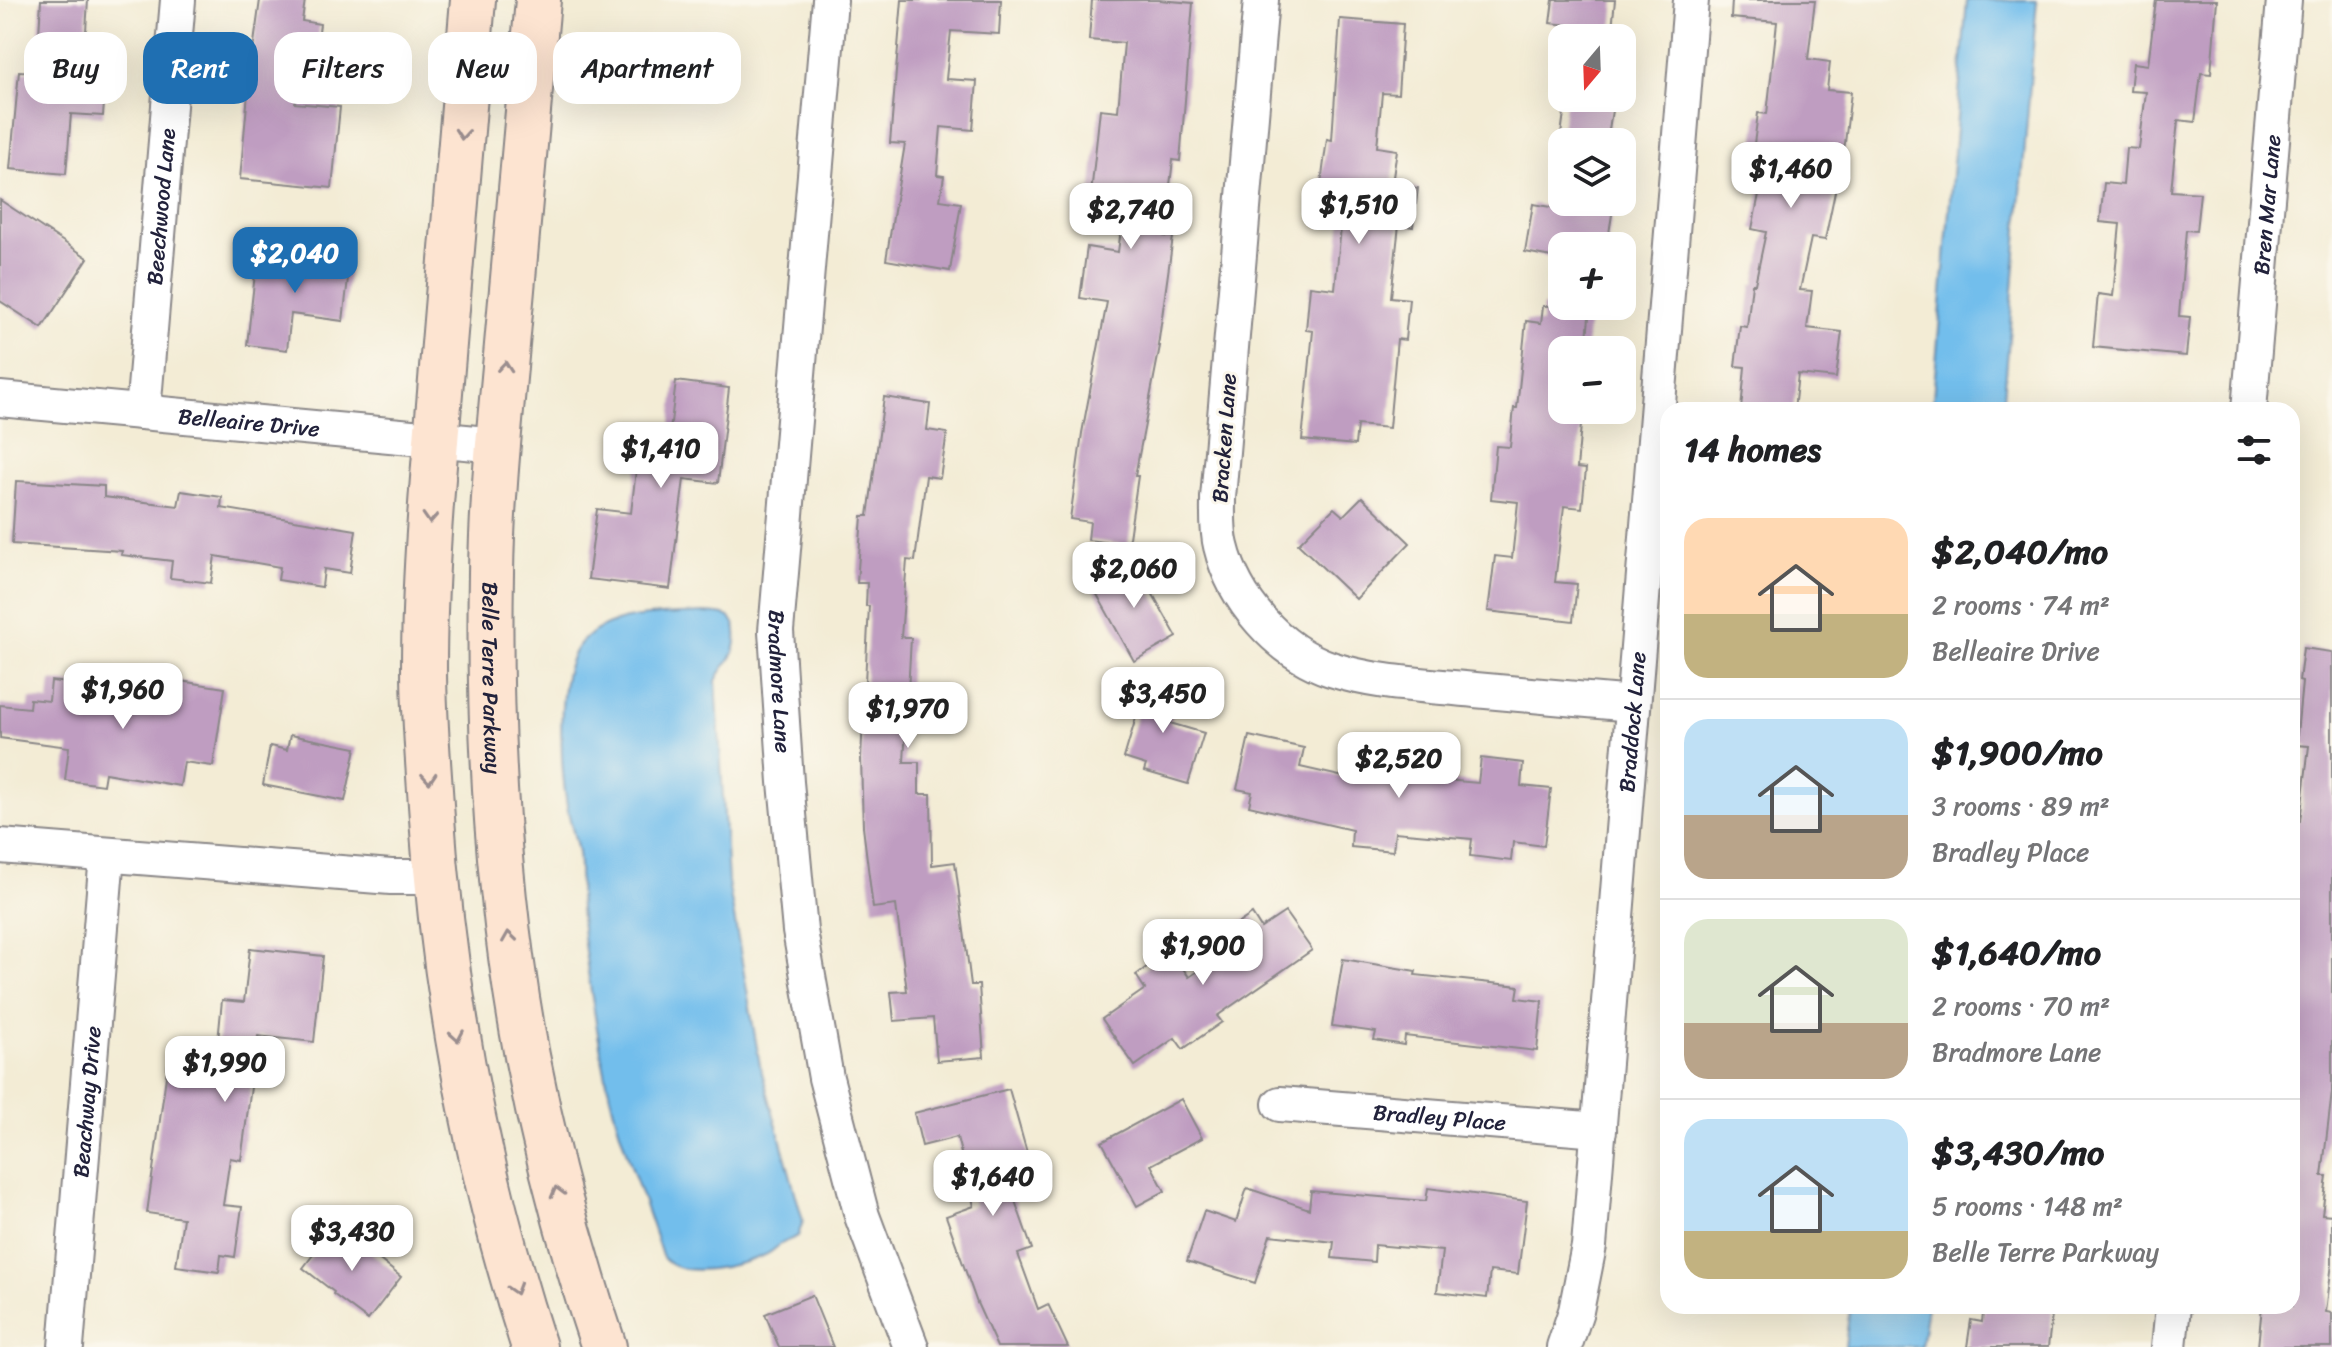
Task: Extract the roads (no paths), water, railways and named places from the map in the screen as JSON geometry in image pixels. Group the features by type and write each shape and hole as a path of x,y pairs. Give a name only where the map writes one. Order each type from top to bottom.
{"main road":[{"path":"473,0 431,494 424,669 436,877 445,962 470,1112 497,1226 534,1347"},
{"name":"Belle Terre Parkway","path":"538,0 498,445 491,572 494,787 507,929 527,1055 552,1173 604,1347"}],"street":[{"name":"Beechwood Lane","path":"143,412 178,0"},
{"name":"Bradmore Lane","path":"830,0 776,631 800,931 826,1078 862,1216 911,1347"},
{"name":"Bracken Lane","path":"1261,0 1218,498 1221,546 1243,597 1262,622 1283,642 1330,668 1397,683 1633,704"},
{"name":"Braddock Lane","path":"1564,1347 1584,1278 1599,1130 1691,0"},
{"name":"Bren Mar Lane","path":"2250,402 2284,0"},
{"name":"Belleaire Drive","path":"0,399 498,445"},
{"path":"0,846 391,877 436,877"},
{"name":"Beachway Drive","path":"66,1347 107,855"},
{"name":"Bradley Place","path":"1280,1104 1599,1130"},
{"path":"2169,1347 2172,1314"},
{"path":"66,1347 73,1347"}],"water":[{"path":"1967,0 2037,0 2004,402 1933,402"},
{"path":"704,613 727,616 736,629 733,654 716,681 728,882 760,1065 803,1221 798,1236 767,1254 727,1267 696,1270 670,1264 662,1256 611,1102 584,948 578,855 565,789 561,723 571,659 579,645 591,634 605,626 637,617"},
{"path":"1849,1314 1926,1314 1921,1347 1845,1347"}]}
